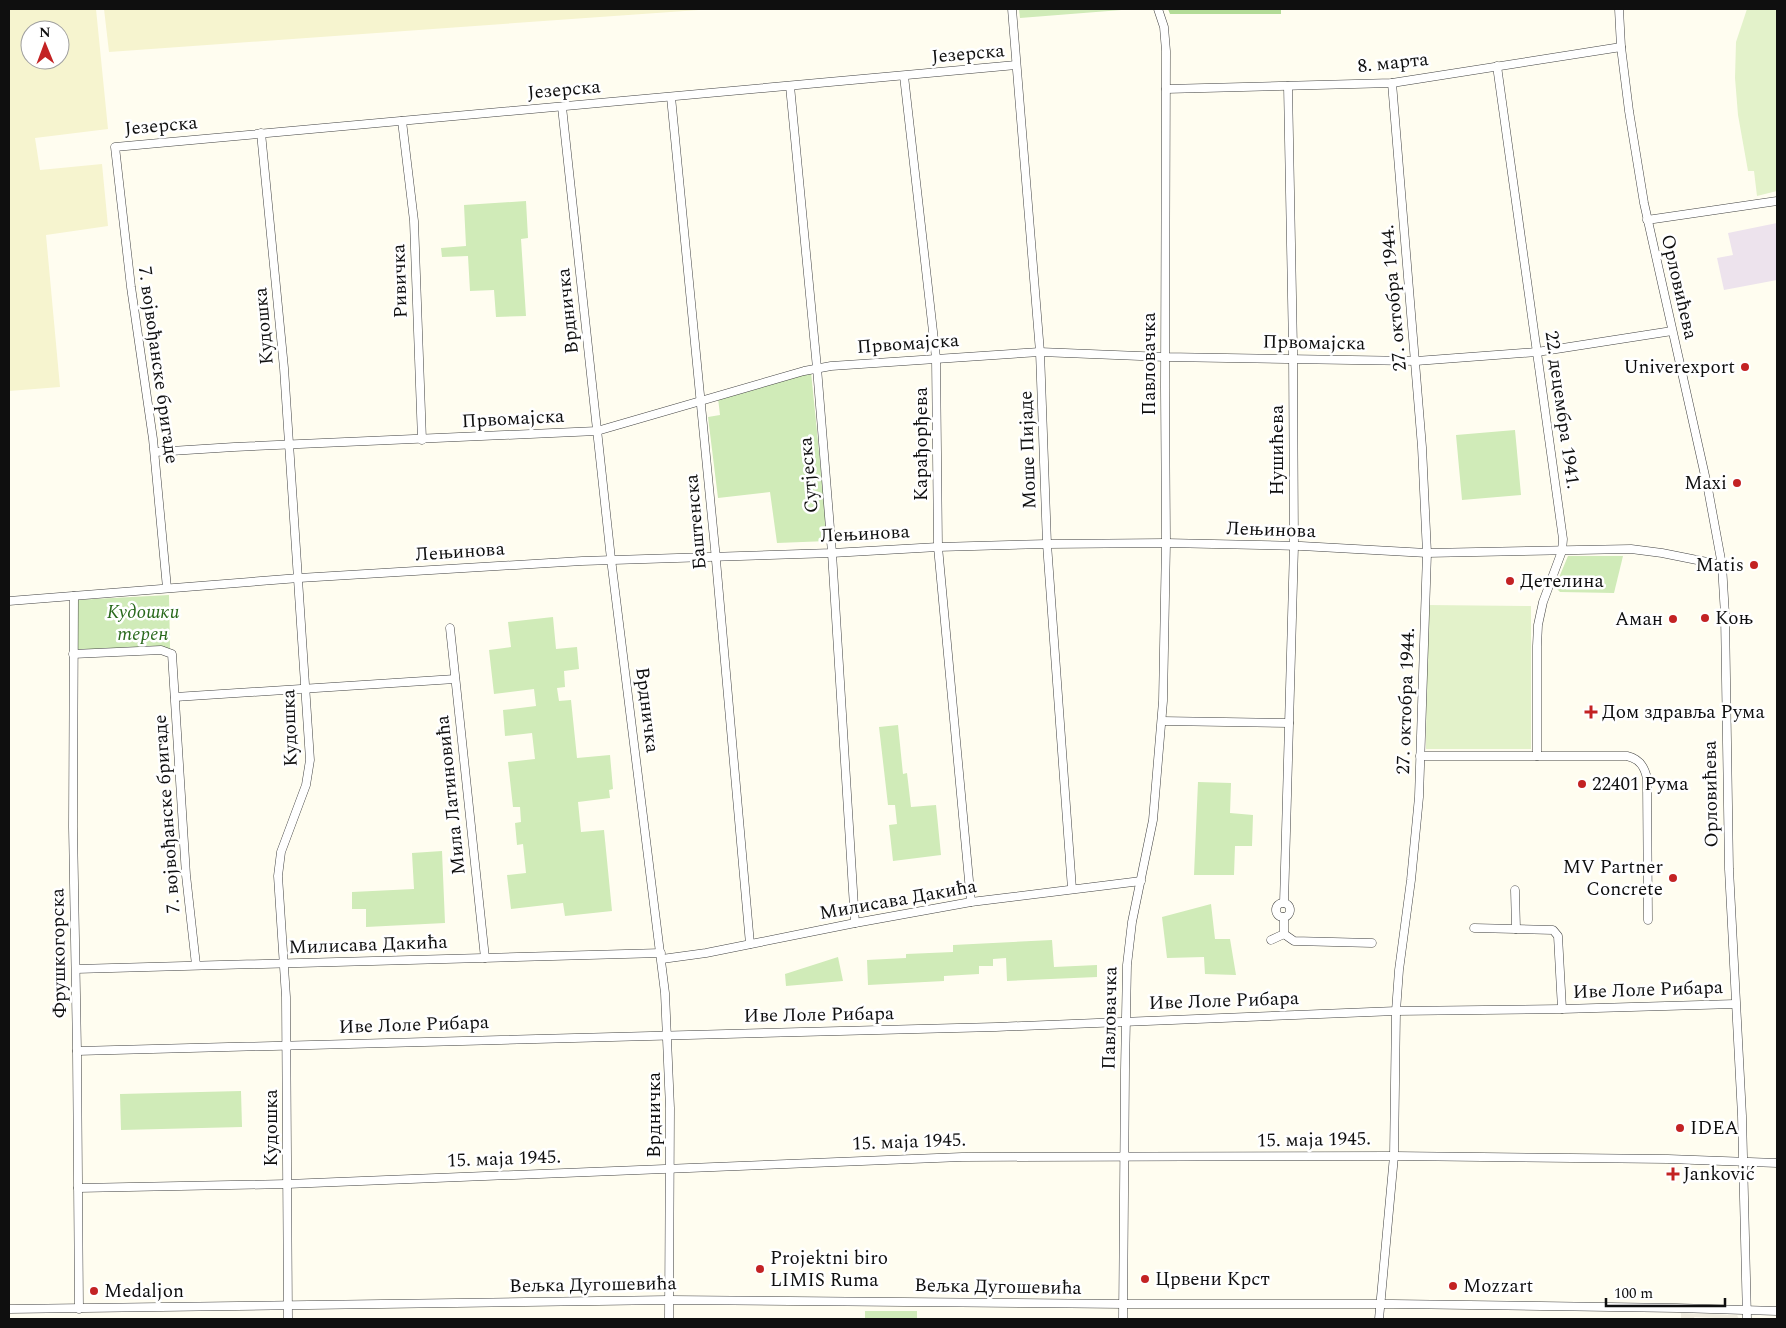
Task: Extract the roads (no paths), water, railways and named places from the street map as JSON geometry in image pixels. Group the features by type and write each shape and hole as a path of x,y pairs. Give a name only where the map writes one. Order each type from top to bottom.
{"street":[{"name":"Моше Пијаде","path":"1012,9 1040,352 1048,544 1072,889"},
{"name":"Павловачка","path":"1124,1319 1126,1022 1130,937 1153,820 1162,721 1166,543 1166,89 1165,32 1158,9"},
{"name":"Орловићева","path":"1619,9 1621,46 1632,134 1647,220 1708,489 1722,565 1726,615 1728,869 1742,1116 1747,1319"},
{"name":"8. марта","path":"1166,89 1392,82 1621,46"},
{"name":"Језерска","path":"116,147 1016,65"},
{"name":"22. децембра 1941.","path":"1496,66 1563,534 1562,551 1543,602 1538,625 1537,756"},
{"name":"Карађорђева","path":"904,76 936,358 938,547 971,902"},
{"name":"27. октобра 1944.","path":"1379,1319 1394,1156 1396,1010 1399,970 1416,833 1427,553 1416,361 1392,82"},
{"name":"Сутјеска","path":"790,86 817,368 832,553 855,923"},
{"name":"Нушићева","path":"1284,934 1284,917 1289,915 1290,910 1289,905 1284,903 1294,546 1288,86"},
{"name":"Баштенска","path":"671,97 716,556 750,944"},
{"name":"Врдничка","path":"562,107 611,559 661,956 668,1035 670,1169 669,1319"},
{"name":"Ривичка","path":"402,121 414,221 422,440"},
{"name":"Кудошка","path":"261,133 290,444 310,760 306,785 283,846 278,876 285,964 288,1319"},
{"name":"7. војвођанске бригаде","path":"116,147 131,287 155,452 167,588"},
{"path":"1647,220 1777,201"},
{"name":"Првомајска","path":"155,452 290,444 422,440 597,431 817,368 936,358 1040,352 1165,357 1416,361 1537,352 1672,331"},
{"name":"Лењинова","path":"9,601 299,578 611,559 832,553 938,547 1048,544 1166,543 1294,546 1427,553 1631,549 1662,552 1722,565"},
{"name":"Фрушкогорска","path":"74,596 79,1308"},
{"name":"Мила Латиновића","path":"450,628 485,958"},
{"name":"7. војвођанске бригаде","path":"73,654 161,650 172,654 186,875 196,965"},
{"path":"175,697 455,679"},
{"path":"1162,721 1289,724"},
{"path":"1420,756 1627,756 1636,759 1646,770 1648,920"},
{"name":"Милисава Дакића","path":"76,969 485,958 661,956 706,953 971,902 1141,881"},
{"path":"1474,928 1516,929 1515,890"},
{"name":"Иве Лоле Рибара","path":"1516,929 1556,932 1558,936 1562,1009"},
{"path":"1271,940 1284,934 1294,941 1372,943"},
{"name":"Иве Лоле Рибара","path":"77,1051 996,1027 1396,1010 1562,1009 1735,1004"},
{"name":"15. маја 1945.","path":"78,1188 288,1184 952,1157 1394,1156 1668,1159 1777,1163"},
{"name":"Вељка Дугошевића","path":"9,1309 669,1300 1380,1304 1747,1309 1777,1312"}],"place":[{"name":"Univerexport","path":"1745,367"},
{"name":"Maxi","path":"1737,483"},
{"name":"Matis","path":"1754,565"},
{"name":"Детелина","path":"1510,581"},
{"name":"Коњ","path":"1705,618"},
{"name":"Аман","path":"1673,619"},
{"name":"Дом здравља Рума","path":"1591,712"},
{"name":"22401 Рума","path":"1582,784"},
{"name":"MV Partner Concrete","path":"1673,878"},
{"name":"IDEA","path":"1680,1128"},
{"name":"Janković","path":"1673,1174"},
{"name":"Projektni biro LIMIS Ruma","path":"760,1269"},
{"name":"Црвени Крст","path":"1145,1279"},
{"name":"Mozzart","path":"1453,1286"},
{"name":"Medaljon","path":"94,1291"}],"park label":[{"name":"Кудошки терен","path":"143,623"}]}
